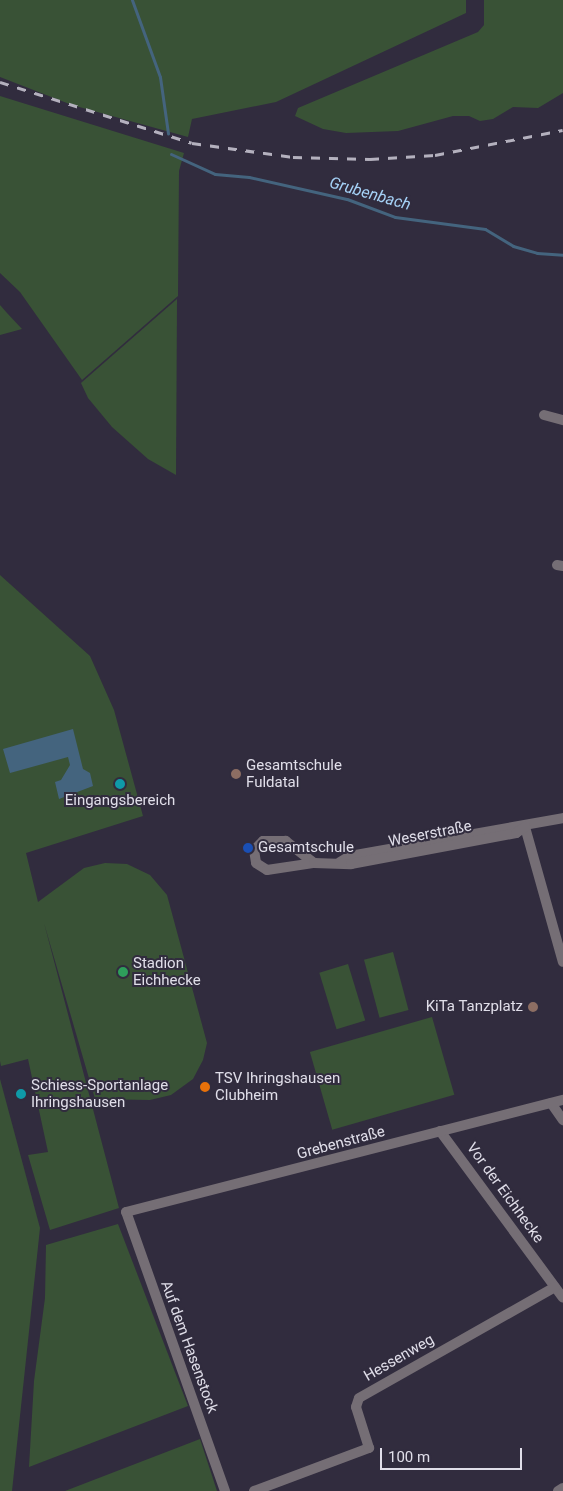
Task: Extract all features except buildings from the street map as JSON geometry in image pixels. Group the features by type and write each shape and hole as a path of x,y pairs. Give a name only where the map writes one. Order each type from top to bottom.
{"street":[{"path":"544,414 563,420"},
{"name":"Weserstraße","path":"314,863 286,840 272,839 256,846 254,856 256,863 267,870 314,863 340,862 351,864 516,833 525,827 563,818"},
{"path":"525,827 563,962"},
{"name":"Grebenstraße","path":"126,1212 563,1100"},
{"path":"551,1103 563,1120"},
{"name":"Vor der Eichhecke","path":"440,1131 563,1298"},
{"name":"Auf dem Hasenstock","path":"126,1212 225,1491"},
{"name":"Hessenweg","path":"254,1491 369,1448 356,1407 359,1398 555,1287"},
{"path":"558,1491 563,1488"}],"green space":[{"path":"0,0 466,0 466,13 276,102 192,119 188,137 72,105 0,77"},
{"path":"484,0 563,0 563,93 538,108 513,107 493,119 480,121 469,116 453,116 398,131 346,133 323,129 295,116 298,108 478,32 484,25"},
{"path":"0,96 184,153 179,171 178,296 82,380 20,292 0,273"},
{"path":"177,299 176,475 148,459 112,427 88,398 81,383"},
{"path":"0,305 7,313 22,329 0,335"},
{"path":"0,575 90,656 114,710 143,816 26,853 38,902 84,868 105,863 127,864 150,875 167,895 207,1043 203,1060 193,1079 171,1095 150,1100 95,1099 44,923 119,1208 50,1230 28,1155 48,1152 28,1059 1,1066 0,1061"},
{"path":"393,952 409,1010 380,1018 364,960"},
{"path":"348,964 365,1020 337,1029 319,973"},
{"path":"432,1017 454,1095 332,1130 310,1052"},
{"path":"0,1079 40,1228 12,1491 0,1491"},
{"path":"118,1224 188,1406 29,1467 34,1381 45,1298 46,1245"},
{"path":"200,1439 217,1491 65,1491"}],"water":[{"path":"73,729 83,769 90,773 93,786 59,799 55,782 61,780 70,765 68,757 10,773 3,749"}],"waterway":[{"name":"Grubenbach","path":"132,0 160,77 168,133"},
{"name":"Grubenbach","path":"171,154 215,174 249,177 347,199 395,217 485,229 513,246 537,253 563,255"}],"railway":[{"path":"0,82 192,143 293,157 370,159 435,155 563,130"}],"place":[{"name":"Gesamtschule Fuldatal","path":"236,774"},
{"name":"Eingangsbereich","path":"120,784"},
{"name":"Gesamtschule","path":"248,848"},
{"name":"Stadion Eichhecke","path":"123,972"},
{"name":"KiTa Tanzplatz","path":"533,1007"},
{"name":"TSV Ihringshausen Clubheim","path":"205,1087"},
{"name":"Schiess-Sportanlage Ihringshausen","path":"21,1094"}]}
